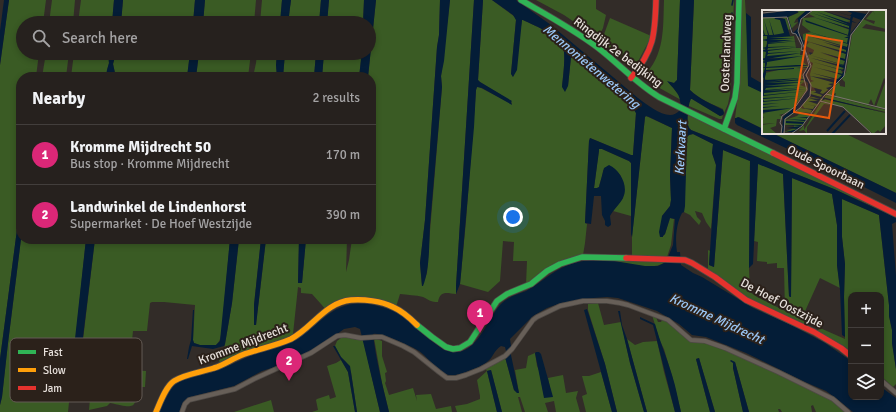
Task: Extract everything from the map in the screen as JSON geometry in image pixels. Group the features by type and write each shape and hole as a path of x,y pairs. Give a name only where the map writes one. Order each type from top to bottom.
{"street":[{"name":"Ringdijk 2e bedijking","path":"521,0 582,36 631,78 652,93 693,115 724,129"},
{"path":"631,78 642,64 650,50 655,28 656,0"},
{"name":"Oosterlandweg","path":"724,129 736,98 739,0"},
{"name":"Oude Spoorbaan","path":"724,129 896,214"},
{"name":"Kromme Mijdrecht","path":"156,412 169,386 177,379 214,369 240,356 292,338 304,330 331,307 342,302 352,300 377,302 393,307 410,318 437,341 453,349 464,346 470,342 501,297 531,284 547,271 560,264 582,258 661,259 684,260 703,270"},
{"name":"De Hoef Oostzijde","path":"703,270 746,300 814,332 848,354"},
{"path":"182,412 185,404 189,400 235,389 311,353 337,336 345,335 361,338 382,337 414,352 447,378 456,378 481,369 505,356 512,349 534,318 560,306 583,301 608,301 620,303 668,320 691,340 705,341 725,348 778,372 833,399 848,412"},
{"path":"884,383 896,393"}],"green space":[{"path":"9,0 46,0 44,16 16,16 16,60 38,60 37,72 16,72 16,237 0,359 0,65"},
{"path":"52,0 75,0 74,16 50,16"},
{"path":"81,0 114,0 113,16 79,16"},
{"path":"123,0 195,0 194,16 122,16"},
{"path":"205,0 256,0 255,16 204,16"},
{"path":"262,0 282,0 281,16 261,16"},
{"path":"291,0 321,0 320,16 289,16"},
{"path":"329,0 364,0 363,16 328,16"},
{"path":"376,0 440,0 439,35 425,220 420,263 422,286 427,273 442,87 441,76 450,0 474,0 456,294 444,293 440,296 438,302 420,296 400,294 396,307 356,298 326,310 312,294 301,293 301,288 298,287 293,334 286,338 244,352 220,364 219,360 223,357 232,303 238,244 260,244 254,305 256,325 265,244 299,244 298,282 302,283 306,244 347,244 346,272 351,244 376,244 376,72 369,72 370,60 376,60 376,16 374,16"},
{"path":"483,0 492,0 515,17 516,20 511,73 513,77 523,20 535,25 554,37 562,47 564,52 564,60 562,87 568,86 571,57 574,55 596,73 598,80 608,85 636,113 633,155 590,138 585,223 587,224 583,255 571,257 555,263 526,285 527,261 513,261 514,242 503,241 500,281 488,292 460,284 477,87 512,104 511,101 478,80"},
{"path":"536,0 596,0 596,9 606,15 603,28 598,38 564,15"},
{"path":"664,0 680,0 677,80 674,83 668,82 681,100 643,77 650,69 659,51 663,31"},
{"path":"694,0 734,0 730,94 724,113 723,109 701,99 690,90"},
{"path":"742,0 745,0 748,85 762,92 762,128 739,117 736,119 735,118 738,95"},
{"path":"610,18 651,37 634,69 603,43 605,40 603,37"},
{"path":"45,60 68,60 67,72 43,72"},
{"path":"73,60 109,60 107,72 72,72"},
{"path":"114,60 189,60 188,72 115,72 113,64"},
{"path":"198,60 250,60 249,72 197,72"},
{"path":"256,60 276,60 277,72 254,72"},
{"path":"284,60 315,60 314,72 283,72"},
{"path":"323,60 361,60 360,72 322,72"},
{"path":"690,99 720,116 723,115 722,119 689,106"},
{"path":"688,114 883,211 834,189 691,130 687,119"},
{"path":"646,116 672,128 670,176 671,200 670,206 662,216 663,236 670,218 674,219 671,245 667,257 632,255 632,237"},
{"path":"693,134 713,144 712,153 716,165 711,229 702,213 695,211 697,217 701,221 699,225 690,215 684,212 687,137"},
{"path":"774,134 846,134 896,158 896,193"},
{"path":"599,149 602,149 631,163 631,216 613,211 623,198 621,176 612,167 603,170 599,187 594,188"},
{"path":"723,150 750,161 750,292 785,311 784,268 777,268 777,263 767,264 767,262 757,261 758,242 754,241 758,163 783,174 790,297 792,178 832,194 837,225 837,265 840,288 820,278 802,318 808,322 806,326 742,295 720,280 720,277 709,272 708,250 710,251 709,265 714,267"},
{"path":"842,199 879,215 896,369 896,384 893,387 884,379 884,292 848,292 848,349 817,331 820,328 845,339 845,264 842,237"},
{"path":"20,244 85,244 76,338 10,338 10,402 69,402 68,412 0,412"},
{"path":"94,244 230,244 222,328 219,342 216,345 200,345 194,343 195,305 164,302 150,303 147,331 133,331 132,338 83,338"},
{"path":"612,260 666,262 660,265 647,266 633,265"},
{"path":"598,303 604,325 621,322 630,363 644,412 617,412 605,364 588,310 588,304"},
{"path":"652,315 656,317 658,322 661,322 662,320 669,322 690,341 707,343 733,352 830,398 846,412 816,412 813,405 811,406 812,412 782,412 778,409 779,412 749,412 735,362 733,363 733,368 743,412 715,412 699,358 696,359 710,412 681,412 664,349"},
{"path":"346,337 357,340 363,339 380,412 357,412 351,372 335,346 337,341"},
{"path":"374,338 382,341 382,356 387,372 385,373 385,383 389,395 413,388 417,401 416,395 431,394 436,409 451,406 452,412 389,412"},
{"path":"627,339 635,345 643,342 657,341 675,412 647,412"},
{"path":"535,353 537,366 552,397 548,378 563,375 566,393 578,391 576,398 580,412 556,412 554,401 545,403 548,412 525,412 520,397 518,397 522,412 502,412 491,370 487,371 485,368 505,357 514,390 519,393 515,370 526,368 528,356"},
{"path":"341,360 348,372 355,412 312,412 318,410 317,399 329,395 330,399 336,397 327,366"},
{"path":"142,371 146,371 145,387 142,387"},
{"path":"487,371 497,412 457,412 455,406 467,404 480,399 477,380"},
{"path":"601,372 612,412 586,412 582,396 587,394 582,376 589,376"},
{"path":"271,400 274,412 234,412"},
{"path":"90,402 135,402 131,406 110,403 107,406 89,410"}],"water":[{"path":"4,0 9,0 0,65 0,31"},
{"path":"114,0 123,0 122,16 113,16"},
{"path":"195,0 205,0 204,16 194,16"},
{"path":"282,0 291,0 289,16 281,16"},
{"path":"321,0 329,0 328,16 320,16"},
{"path":"364,0 376,0 374,16 363,16"},
{"path":"440,0 450,0 444,61 441,76 442,87 428,264 422,286 420,263 425,220 439,35"},
{"path":"474,0 483,0 478,80 512,101 512,105 482,88 477,87 460,284 456,294 456,286"},
{"path":"492,0 516,0 551,25 649,106 666,115 673,115 679,111 680,98 667,81 674,83 677,80 680,0 694,0 690,90 701,99 723,110 724,113 720,116 691,99 688,114 689,129 834,189 896,218 896,222 892,224 896,276 896,369 879,215 842,199 842,237 845,264 845,337 842,335 840,290 837,265 837,225 832,194 792,178 790,297 783,174 758,164 753,264 749,268 750,161 723,150 714,267 709,265 716,165 712,153 713,144 693,134 687,137 685,206 684,212 682,213 678,222 676,232 677,252 680,252 681,265 753,308 793,326 825,343 848,359 848,400 884,400 884,389 896,398 896,412 853,412 826,391 746,353 706,337 692,335 679,324 657,311 618,298 607,297 561,303 547,308 533,316 510,339 511,355 519,393 514,390 505,357 505,347 501,346 489,360 480,366 459,374 450,375 442,372 416,349 394,339 373,334 389,412 380,412 360,329 355,327 344,329 315,350 284,364 262,371 234,386 190,397 183,403 180,412 159,412 168,393 180,382 188,378 216,371 255,354 292,341 311,329 335,310 344,306 368,304 392,310 405,317 439,346 454,352 462,351 468,348 479,338 503,302 512,296 530,289 552,273 569,264 583,261 612,260 645,266 658,266 666,262 673,245 675,219 670,218 663,237 660,237 659,232 662,216 670,206 671,200 670,176 672,128 649,117 645,117 632,237 631,163 602,149 599,149 594,188 599,187 604,168 609,165 620,174 624,184 625,193 622,200 610,216 611,225 608,227 605,225 602,215 601,196 594,196 591,224 585,223 590,138 633,155 636,113 608,85 598,80 596,73 574,55 571,57 568,86 565,92 562,87 564,52 562,47 554,37 535,25 523,20 517,70 513,77 511,74 516,20 513,15"},
{"path":"746,13 751,17 751,77 762,83 762,93 748,86"},
{"path":"109,60 114,60 113,64 115,72 107,72"},
{"path":"189,60 198,60 197,72 188,72"},
{"path":"276,60 284,60 283,72 277,72"},
{"path":"315,60 323,60 322,72 314,72"},
{"path":"361,60 370,60 369,72 360,72"},
{"path":"738,117 762,129 762,134 774,134 896,193 896,203 737,125 735,123 736,118"},
{"path":"16,237 16,244 20,244 0,405 0,359"},
{"path":"85,244 94,244 83,338 75,338"},
{"path":"230,244 238,244 232,303 225,344 224,346 213,349 192,346 187,359 191,340 193,310 194,343 200,345 216,345 220,341"},
{"path":"260,244 265,244 256,325 254,325 254,305"},
{"path":"299,244 306,244 302,283 298,283"},
{"path":"587,309 605,364 617,412 612,412 584,310"},
{"path":"618,311 620,311 622,325 647,412 644,412 630,363"},
{"path":"640,317 655,324 673,380 681,412 675,412 653,325 640,319"},
{"path":"333,346 335,346 341,357 350,366 357,412 355,412 348,372"},
{"path":"536,352 541,354 553,397 544,398"},
{"path":"699,358 715,412 710,412 696,359"},
{"path":"730,361 735,362 749,412 743,412 733,363"},
{"path":"491,370 502,412 497,412 487,371"}],"waterway":[{"path":"732,5 733,0"},
{"path":"730,65 732,13"}],"traffic: fast":[{"path":"521,0 588,40 643,86 659,97 773,153"},
{"path":"724,129 735,98 737,83 739,0"},
{"path":"417,325 446,347 453,349 460,348 470,342 497,301 507,294 531,284 547,271 560,264 582,257 626,258"}],"traffic: slow":[{"path":"156,412 166,391 174,381 188,375 218,367 242,355 291,339 306,329 327,310 342,302 361,300 383,303 400,311 417,325"}],"traffic: jam":[{"path":"631,78 639,68 652,42 656,0"},
{"path":"773,153 896,214"},
{"path":"626,258 685,260 692,263 715,277 746,300 814,332 848,354"}],"place":[{"name":"Kromme Mijdrecht 50","path":"480,333"},
{"name":"Landwinkel de Lindenhorst","path":"289,381"}],"water label":[{"name":"Mennonietenwetering","path":"592,66"},
{"name":"Kerkvaart","path":"680,148"}]}
